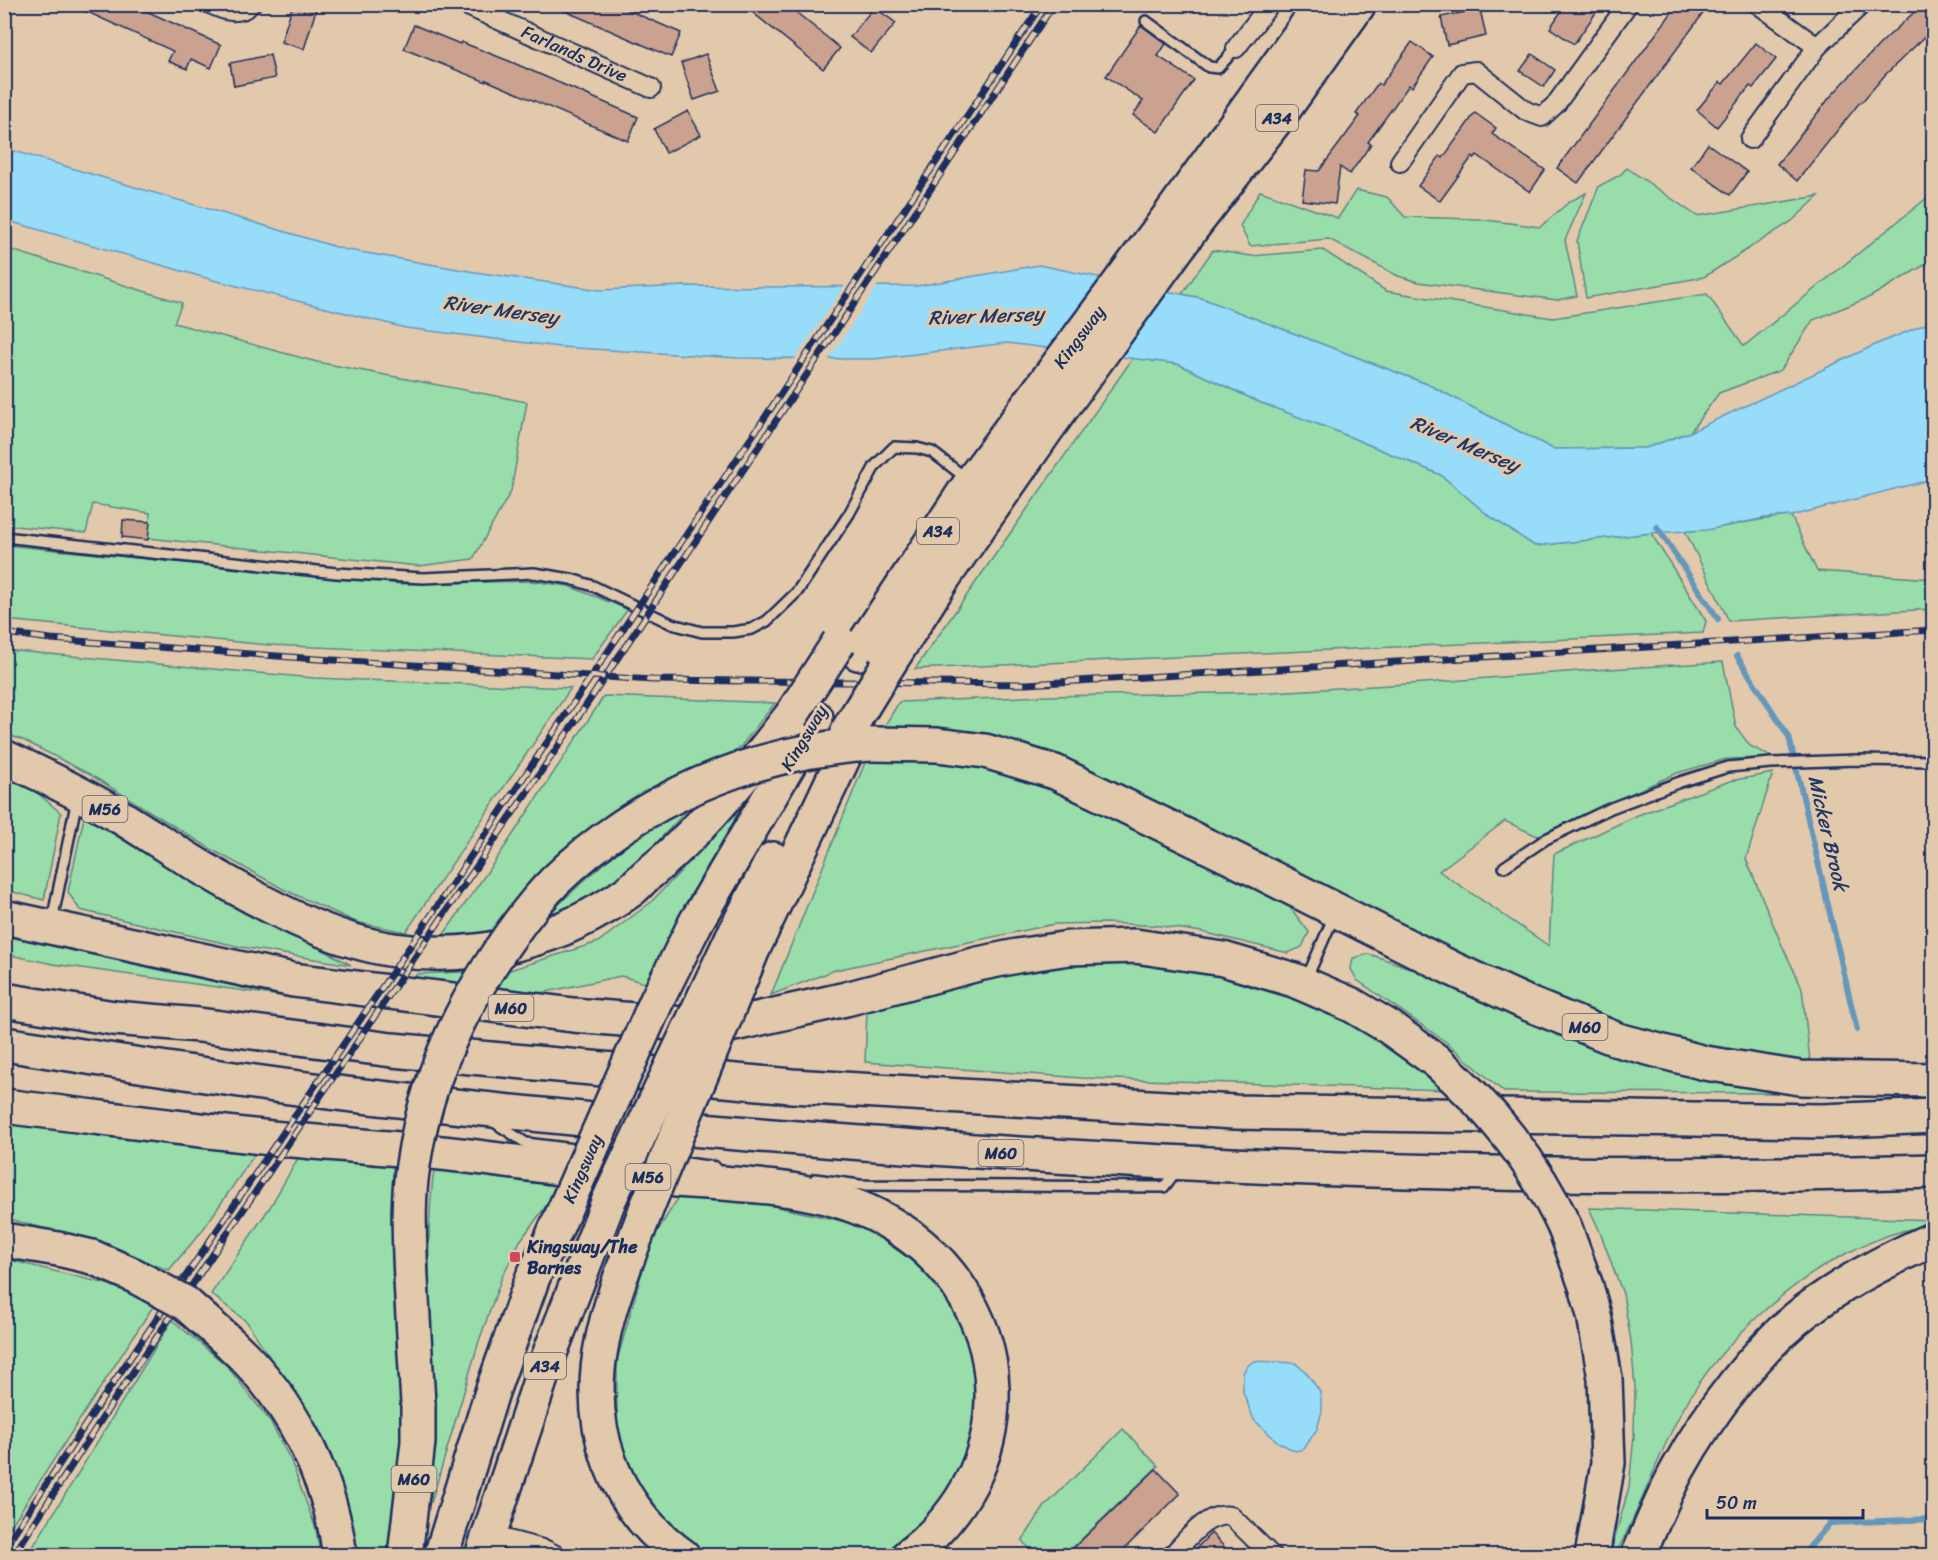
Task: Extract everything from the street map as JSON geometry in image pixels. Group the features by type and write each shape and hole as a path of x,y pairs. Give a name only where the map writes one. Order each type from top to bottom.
{"highway":[{"name":"Kingsway","path":"485,1545 545,1366 609,1200 742,944 801,806 852,731 1035,421 1181,222 1322,4"},
{"name":"Kingsway","path":"1181,222 1282,112 1359,4"},
{"name":"Kingsway","path":"441,1556 465,1475 533,1276 657,1000 803,717 848,647 969,485 1035,421"},
{"name":"M56","path":"4,757 122,818 235,888 314,926 363,943 394,950 435,953 482,951 526,942 571,926 599,912 633,889 645,875 663,863 698,827 763,752 803,717"},
{"name":"M60","path":"405,1556 418,1442 409,1206 413,1166 424,1111 441,1061 467,1004 500,950 546,891 572,866 614,830 689,788 765,760 835,746 917,744 985,751 1055,772 1453,969 1529,1004 1618,1040 1705,1063 1791,1077 1934,1080"},
{"name":"M60","path":"4,917 293,980 573,1015 721,1028 846,999 978,964 1069,948 1135,946 1177,951 1223,959 1305,984 1352,1005 1389,1026 1435,1060 1481,1102 1553,1202 1586,1286 1594,1315 1606,1390 1608,1463 1592,1556"},
{"path":"683,1556 637,1514 624,1494 608,1460 598,1417 597,1395 602,1343 609,1315 742,944"},
{"path":"4,980 117,996 199,1025"},
{"path":"4,1000 114,1018 199,1025 392,1050 792,1086 1234,1112 1823,1121 1934,1116"},
{"name":"M60","path":"4,1044 177,1071 379,1098 788,1138 1042,1156 1182,1164 1510,1173 1828,1174 1934,1171"},
{"path":"4,1060 177,1071"},
{"name":"M56","path":"4,1106 281,1139 435,1152 677,1180 775,1187 833,1199 878,1216 931,1252 956,1283 976,1315 990,1358 992,1376 991,1424 981,1461 961,1501 937,1532 908,1556"},
{"path":"1638,1556 1677,1470 1699,1435 1724,1397 1779,1334 1805,1311 1876,1265 1934,1239"},
{"path":"4,1240 92,1257 133,1275 185,1303 250,1361 300,1432 330,1505 340,1556"},
{"path":"465,1475 468,1506 485,1545"},
{"path":"457,1556 464,1543 478,1534 485,1545"}],"street":[{"path":"210,4 233,12 244,11 251,4"},
{"name":"Farlands Drive","path":"463,4 651,88"},
{"path":"1236,48 1270,4"},
{"path":"1400,162 1462,73 1476,71 1526,111 1542,117 1556,104 1628,4"},
{"path":"1758,4 1816,47"},
{"path":"1750,139 1816,47 1862,4"},
{"path":"1171,1556 1210,1519 1223,1515 1231,1516 1272,1556"},
{"path":"485,1545 546,1550 558,1556"}],"lane":[{"path":"1146,21 1209,68 1218,68 1236,48"},
{"path":"4,537 336,573 423,578 550,574 593,586 672,624 702,632 733,632 760,626 779,611 797,592 849,514 875,466 894,447 917,448 932,452 969,485"},
{"path":"1504,867 1546,839 1611,808 1728,767 1856,760 1934,761"},
{"path":"51,928 78,794"},
{"path":"1305,984 1336,911"},
{"path":"472,1106 526,1143 642,1158"},
{"path":"653,1159 722,1168"},
{"path":"803,1178 860,1185 1164,1187 1182,1164"}],"green space":[{"path":"1627,168 1697,216 1819,196 1792,221 1704,277 1586,298 1577,241 1599,186 1620,175"},
{"path":"1356,190 1387,197 1405,217 1478,219 1540,227 1569,202 1586,193 1565,240 1577,296 1557,300 1418,282 1398,276 1329,239 1250,246 1240,226 1260,191 1338,218"},
{"path":"1933,193 1933,260 1870,297 1813,320 1781,370 1719,393 1690,432 1646,448 1553,449 1427,384 1201,298 1182,294 1213,250 1251,256 1323,250 1386,291 1553,318 1707,294 1744,346"},
{"path":"5,248 182,303 174,323 317,362 527,402 511,491 473,559 419,566 148,538 150,513 93,504 86,533 5,525"},
{"path":"1133,358 1178,364 1259,402 1441,475 1488,515 1535,546 1651,533 1706,621 1703,633 915,669"},
{"path":"1791,516 1817,571 1933,579 1933,609 1729,621 1685,531 1712,529"},
{"path":"5,545 401,584 531,581 568,586 628,609 592,659 269,645 5,620"},
{"path":"5,650 314,678 571,688 406,932 356,922 285,890 211,849 89,774 23,740 5,734"},
{"path":"1723,662 1736,727 1750,746 1774,758 1726,759 1677,773 1537,836 1505,821 1439,871 1549,946 1554,854 1638,815 1730,781 1773,773 1746,859 1802,988 1810,1061 1776,1059 1680,1041 1610,1021 1531,993 1048,752 964,731 884,727 899,702 1048,696 1272,692"},
{"path":"604,696 775,703 738,750 671,779 635,800 495,929 468,937 442,937 506,845"},
{"path":"907,758 950,762 990,770 1068,796 1226,871 1289,906 1309,932 1302,947 1288,953 1202,932 1161,926 1105,923 1055,924 835,970 771,995 866,760"},
{"path":"5,774 35,791 61,813 44,900 5,890"},
{"path":"746,787 729,835 648,984 621,976 541,993 414,978 417,974 510,970 598,942 650,903 680,872"},
{"path":"692,805 645,855 601,893 543,921 612,856 650,829"},
{"path":"86,808 190,882 259,915 351,965 241,947 80,910 68,892"},
{"path":"4,926 287,997 53,964 5,954"},
{"path":"1369,954 1419,971 1529,1022 1795,1093 1504,1092 1446,1042 1357,980 1351,969 1353,958"},
{"path":"1101,961 1172,963 1297,993 1384,1039 1446,1090 1082,1078 865,1062 867,1010 1012,974"},
{"path":"5,1119 257,1151 202,1231 169,1270 62,1233 5,1218"},
{"path":"301,1153 393,1162 398,1207 402,1329 402,1476 388,1555 354,1555 297,1400 247,1322 211,1294 270,1207"},
{"path":"435,1163 561,1176 549,1202 520,1241 502,1277 479,1341 431,1503 433,1420 429,1250 430,1206"},
{"path":"678,1198 754,1202 861,1225 932,1275 977,1351 979,1414 957,1487 922,1528 882,1555 716,1555 697,1547 675,1529 638,1482 617,1431 617,1361 650,1243"},
{"path":"1589,1208 1933,1220 1933,1223 1881,1238 1823,1267 1794,1286 1742,1332 1719,1357 1682,1411 1615,1555 1610,1555 1629,1487 1634,1435 1635,1387 1631,1341 1623,1294"},
{"path":"5,1259 131,1290 154,1305 5,1535"},
{"path":"172,1320 227,1366 270,1421 291,1461 316,1529 320,1555 28,1555"},
{"path":"1123,1429 1158,1466 1065,1555 1036,1555 1022,1541 1045,1506"}],"water":[{"name":"River Mersey","path":"4,148 343,249 475,272 601,290 685,286 917,286 1039,265 1201,298 1427,384 1553,449 1646,448 1690,432 1879,343 1933,321 1933,479 1791,516 1765,518 1707,530 1651,533 1535,546 1488,515 1441,475 1259,402 1178,364 1007,343 874,359 738,358 560,347 406,328 213,280 5,220"},
{"path":"1254,1361 1295,1363 1306,1372 1320,1392 1322,1411 1317,1429 1304,1449 1295,1451 1278,1442 1254,1420 1243,1392 1243,1373"}],"pier":[{"path":"879,283 827,362 793,362 846,284"}],"building":[{"path":"70,4 131,4 221,45 211,68 191,59 187,69 168,61 173,51"},
{"path":"293,4 316,10 304,49 281,42"},
{"path":"549,4 614,4 681,33 671,57"},
{"path":"742,4 786,4 840,48 823,69"},
{"path":"1566,4 1602,4 1574,44 1550,28"},
{"path":"1678,4 1710,4 1578,183 1557,168"},
{"path":"1923,4 1934,4 1934,28 1860,102 1797,181 1777,164 1831,96 1881,43"},
{"path":"874,7 896,23 871,53 850,37"},
{"path":"1480,9 1486,36 1447,45 1441,17"},
{"path":"414,25 509,61 638,117 628,141 486,80 486,82 404,49"},
{"path":"1141,25 1166,44 1158,56 1194,80 1158,132 1133,115 1143,101 1106,76"},
{"path":"1412,42 1433,57 1412,87 1409,85 1368,142 1371,144 1350,174 1340,167 1335,204 1302,200 1306,170 1319,171 1360,116 1356,114 1378,83 1381,85"},
{"path":"1756,43 1776,59 1753,88 1750,86 1717,127 1697,110 1720,82 1723,84"},
{"path":"706,54 720,91 694,100 681,63"},
{"path":"1532,54 1555,70 1544,87 1520,71"},
{"path":"270,55 275,78 234,86 230,63"},
{"path":"688,111 701,135 666,153 654,129"},
{"path":"1475,113 1496,128 1492,134 1545,170 1530,192 1477,155 1474,159 1472,157 1440,201 1418,186 1440,156 1443,158"},
{"path":"1708,144 1747,172 1730,195 1691,167"},
{"path":"123,520 150,522 148,540 122,537"},
{"path":"1156,1469 1180,1494 1117,1556 1065,1556"},
{"path":"1211,1533 1233,1556 1189,1556"}],"waterway":[{"name":"Micker Brook","path":"1657,527 1718,619"},
{"name":"Micker Brook","path":"1737,656 1789,737 1857,1030"},
{"name":"Micker Brook","path":"1802,1556 1830,1523 1934,1519"}],"railway":[{"path":"4,1548 1042,4"},
{"path":"13,1556 116,1397 591,698 1054,4"},
{"path":"4,633 51,639 317,659 653,680 1027,684 1934,630"}],"place":[{"name":"Kingsway/The Barnes","path":"515,1257"}]}
